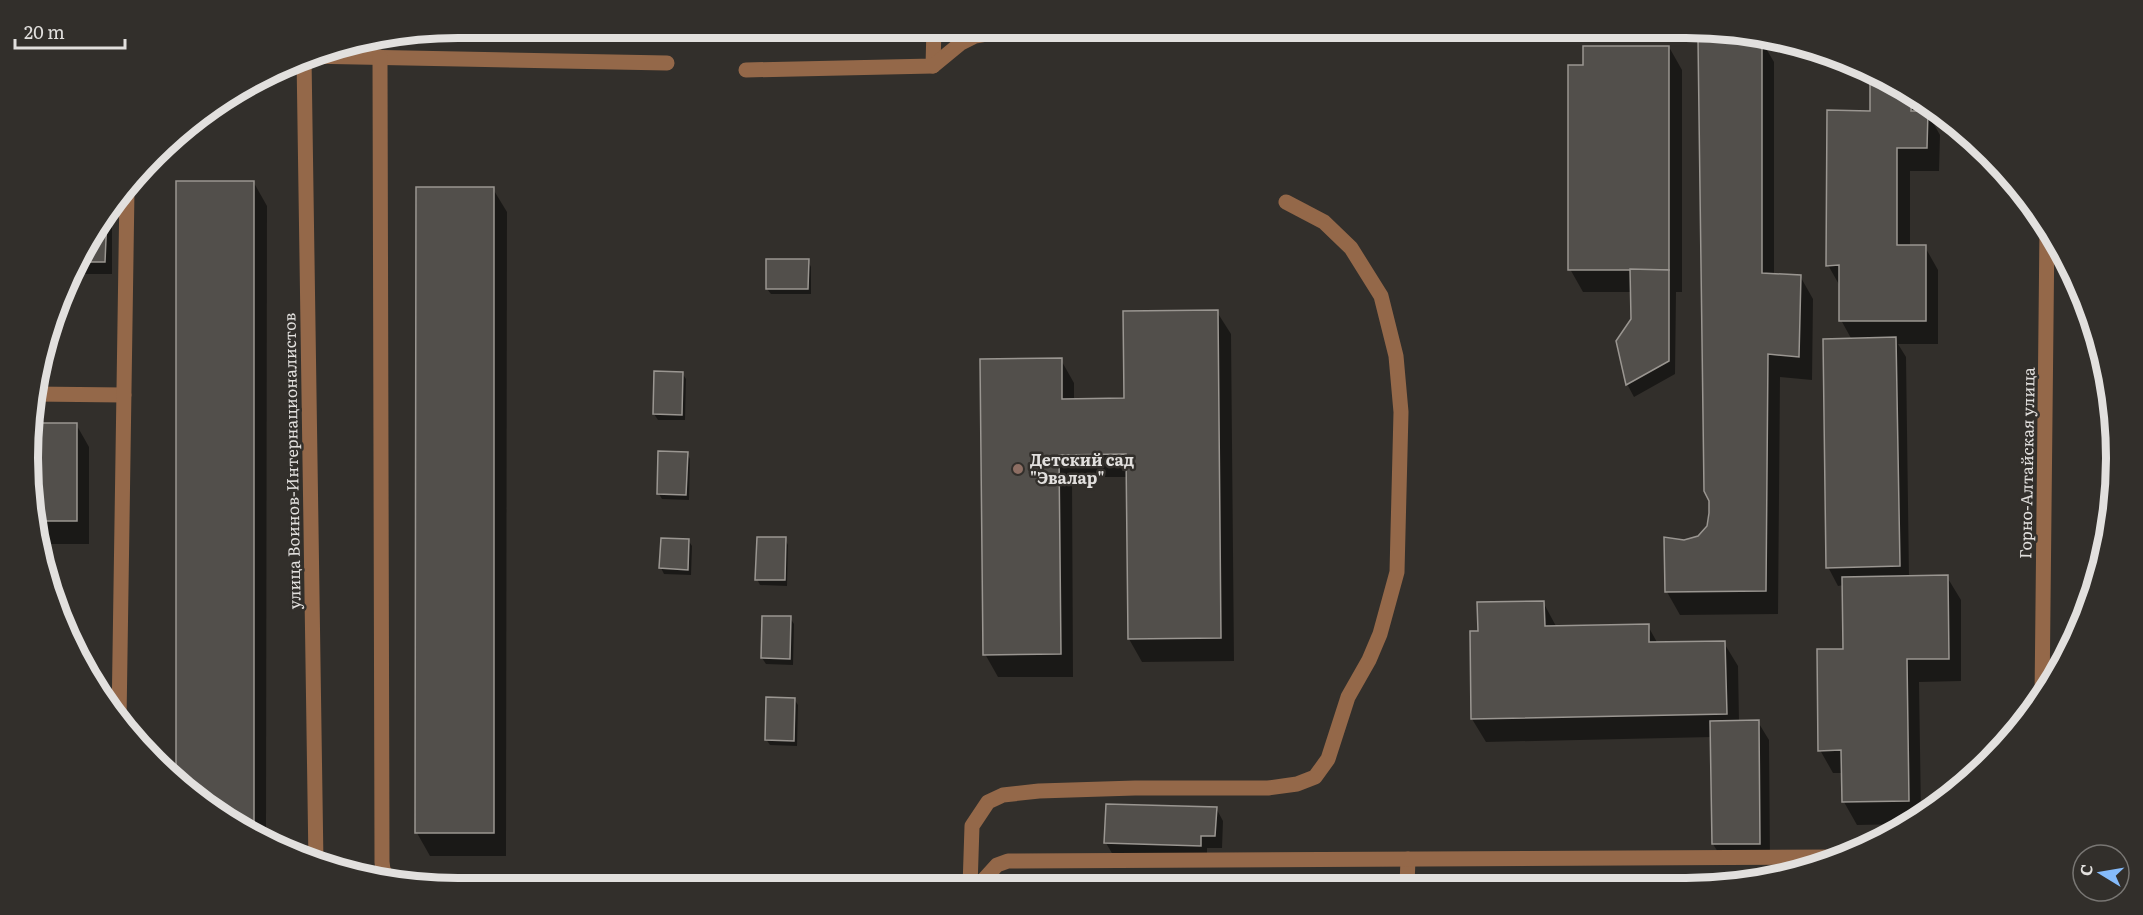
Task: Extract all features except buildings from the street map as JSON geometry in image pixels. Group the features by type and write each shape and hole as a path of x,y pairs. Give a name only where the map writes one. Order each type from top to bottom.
{"street":[{"path":"933,66 934,38"},
{"path":"746,70 933,66 960,42 970,38"},
{"path":"334,56 667,63"},
{"path":"380,57 383,870"},
{"name":"улица Воинов-Интернационалистов","path":"305,66 316,853"},
{"path":"119,706 127,199"},
{"path":"970,878 972,826 988,802 1003,795 1039,791 1135,788 1268,788 1297,784 1315,777 1328,759 1348,698 1380,634 1397,572 1401,412 1396,356 1381,296 1351,249 1338,235 1324,222 1286,202"},
{"name":"Горно-Алтайская улица","path":"2042,679 2047,244"},
{"path":"43,394 124,395"},
{"path":"985,878 997,865 1008,861 1814,857"},
{"path":"1407,878 1408,859"}],"place":[{"name":"Детский сад \"Эвалар\"","path":"1018,469"}]}
